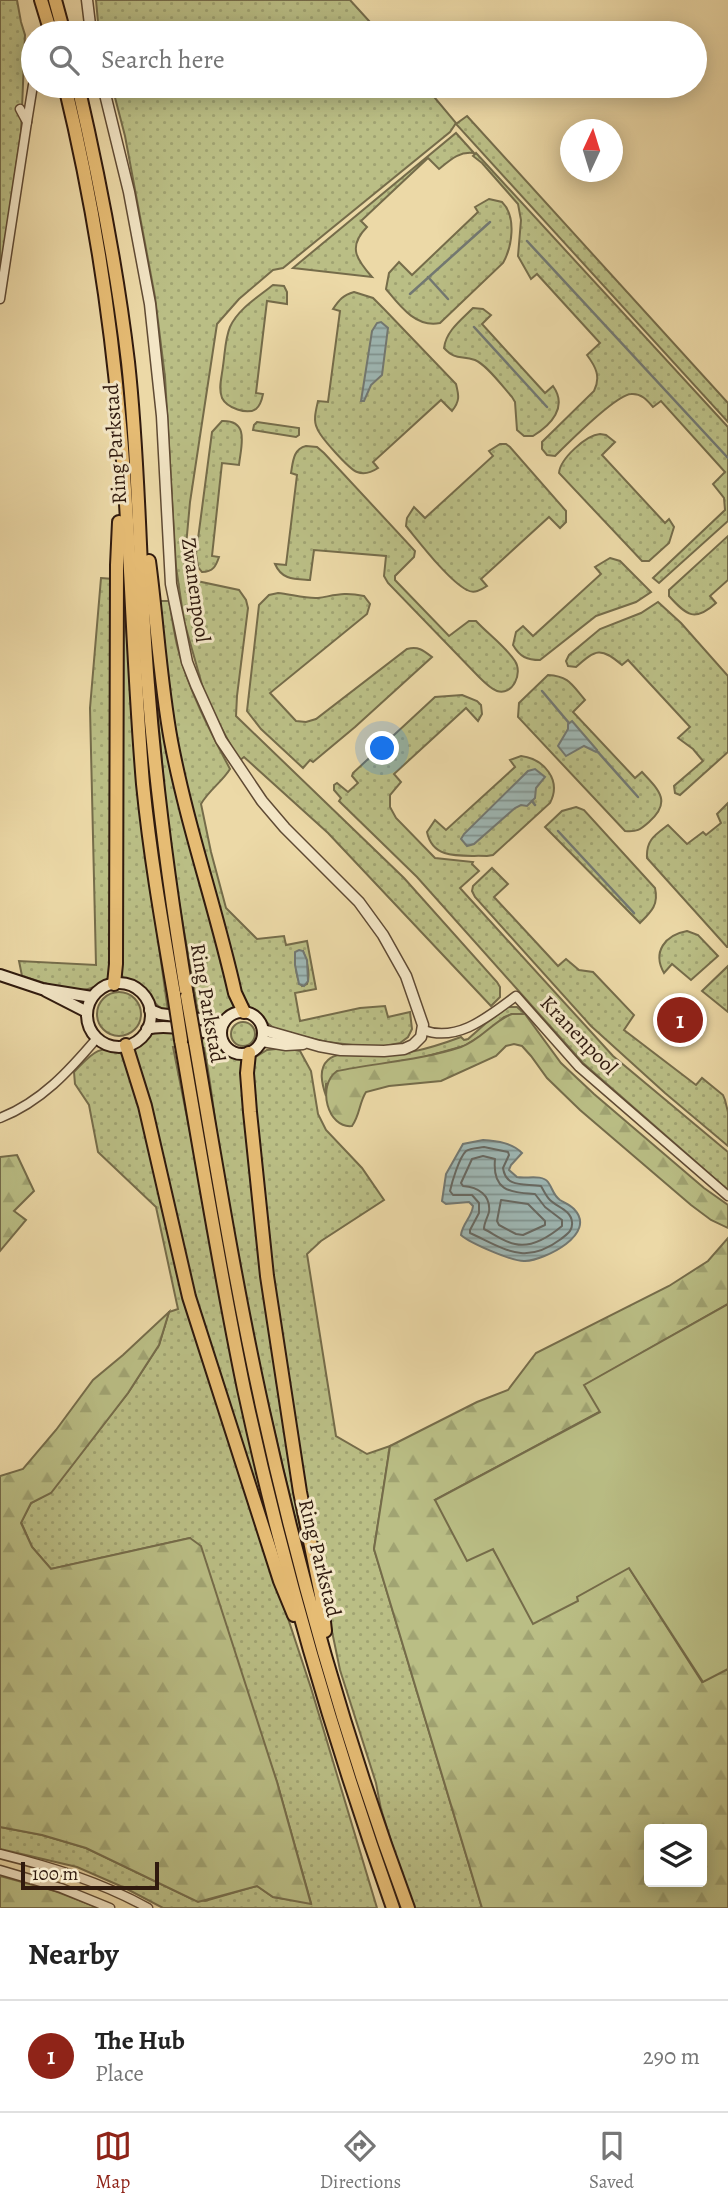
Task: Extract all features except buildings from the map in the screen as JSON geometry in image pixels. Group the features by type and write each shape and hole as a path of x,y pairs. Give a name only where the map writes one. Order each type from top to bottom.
{"highway":[{"path":"41,0 47,21"},
{"path":"55,0 61,21"},
{"name":"Ring Parkstad","path":"68,98 103,272 114,360 123,455 134,672 156,886 181,1040 245,1390 274,1515 324,1672 408,1908"},
{"name":"Ring Parkstad","path":"81,98 99,180 128,362 148,684 169,886 235,1275 263,1410 355,1798 393,1908"},
{"path":"114,984 117,565 123,455"},
{"path":"137,481 171,740 190,827 235,993 244,1012"},
{"path":"126,1045 149,1119 189,1297 280,1581 324,1672"},
{"path":"249,1053 247,1073 267,1276 300,1492 321,1595 324,1672"}],"main road":[{"path":"0,975 42,989 87,1012"},
{"path":"114,984 130,985 138,989 147,1000 150,1010 147,1029 136,1041 126,1045 113,1046 97,1038 92,1032 87,1012 92,997 98,990 114,984"},
{"path":"42,989 92,997"},
{"path":"150,1010 160,1014 224,1021"},
{"path":"244,1012 257,1018 262,1036 257,1049 240,1054 225,1046 221,1038 221,1028 224,1021 234,1013 244,1012"},
{"path":"147,1029 163,1027 221,1038"}],"street":[{"path":"87,0 90,21"},
{"path":"0,299 31,98"},
{"name":"Zwanenpool","path":"106,98 132,203 158,359 171,584 187,662 221,740 262,801 285,828 359,902 383,935 408,983 421,1015 423,1031"},
{"path":"20,109 27,122"},
{"name":"Kranenpool","path":"423,1031 446,1035 460,1031 489,1016 516,996 579,1067 728,1196"},
{"path":"262,1036 288,1036 306,1044 341,1049 393,1050 414,1045 423,1031"},
{"path":"0,1118 17,1111 43,1094 63,1077 97,1038"},
{"path":"0,1854 75,1875 148,1908"},
{"path":"0,1870 61,1888 110,1908"}],"green space":[{"path":"0,0 17,0 21,22 21,133 0,274"},
{"path":"96,0 350,0 369,21 98,21"},
{"path":"115,98 435,98 456,123 450,132 283,268 273,270 239,299 217,324 190,502 184,568 197,581 239,590 246,600 248,608 236,716 404,878 497,982 500,997 491,1006 328,833 244,757 239,761 206,699 184,621 176,567 165,377 155,297 125,136"},
{"path":"467,116 728,403 728,422 456,124"},
{"path":"456,133 474,153 459,155 439,169 428,158 361,221 367,227 357,241 356,253 372,277 293,268"},
{"path":"476,153 728,427 728,521 659,583 653,578 725,510 724,498 713,484 725,472 661,401 653,407 635,394 624,396 615,402 555,456 547,455 542,449 542,442 594,391 596,372 587,355 600,343 537,274 531,279 518,256 521,220 518,204 473,156"},
{"path":"489,199 502,202 510,216 511,241 503,263 440,323 431,324 416,319 403,309 386,289 389,273 399,262 412,275 478,212 475,207"},
{"path":"273,285 284,286 287,304 267,301 256,393 263,394 262,400 252,411 238,409 225,402 220,390 228,332 243,309"},
{"path":"354,292 373,298 456,384 458,395 458,401 452,411 441,400 373,462 378,468 366,473 353,470 342,459 323,438 315,422 318,401 328,402 340,311 333,309 342,298"},
{"path":"473,308 483,309 491,315 482,324 545,393 553,386 557,394 559,401 555,415 533,436 524,436 517,430 515,402 490,371 475,360 455,356 444,348 451,331"},
{"path":"222,421 231,422 240,429 241,450 239,465 222,463 212,556 219,557 214,568 202,572 198,567 196,554 212,432"},
{"path":"257,422 299,428 299,435 296,437 253,430"},
{"path":"600,434 615,442 602,455 665,523 669,519 674,527 669,543 649,561 642,561 559,473 564,461 575,449 594,435"},
{"path":"500,444 510,447 566,511 566,522 560,528 549,517 481,579 487,586 472,592 452,579 427,551 406,526 407,518 414,507 425,518 493,456 489,451"},
{"path":"306,446 317,447 324,453 415,551 414,557 395,576 395,580 449,636 469,621 476,621 515,661 518,671 512,687 503,692 488,685 388,583 384,576 386,556 314,550 310,580 289,578 281,573 275,564 286,565 297,475 291,473 293,460 298,450"},
{"path":"728,536 728,580 710,596 716,603 702,613 686,612 669,596 669,590"},
{"path":"610,558 620,561 651,592 636,602 596,616 540,660 521,655 513,645 516,632 523,626 533,636 601,574 595,567"},
{"path":"101,578 113,579 113,973 92,988 81,990 58,987 22,976 19,961 96,965 90,708"},
{"path":"123,587 141,819 168,1011 158,1006 141,987 121,978"},
{"path":"278,593 313,598 357,595 364,596 370,604 367,614 270,693 296,721 316,719 407,649 420,649 432,657 355,727 303,768 261,729 247,711 259,605 269,595"},
{"path":"157,601 169,601 188,680 230,769 201,804 226,908 257,939 284,936 286,945 307,941 316,989 295,993 300,1021 360,1008 385,1006 388,1017 410,1012 412,1029 408,1037 400,1043 361,1046 327,1042 276,1030 243,1003 187,800 172,725","holes":["303,951 309,976 307,984 302,986 297,975 295,953"]},
{"path":"658,602 681,623 728,676 728,752 680,795 675,793 674,786 703,761 678,738 690,727 628,660 622,665 609,655 599,652 576,667 568,666 566,661 569,655 600,629 641,613"},
{"path":"155,663 236,1009 222,1017 199,1018 170,850"},
{"path":"548,675 566,679 573,686 585,700 573,712 635,778 642,772 658,790 660,808 641,829 625,831 518,717 519,703"},
{"path":"462,695 481,705 482,714 478,721 466,708 394,774 401,782 390,795 390,807 396,818 435,858 473,862 479,871 460,888 613,1056 728,1152 728,1190 583,1063 417,877 339,801 341,798 334,790 334,785 337,783 348,792 358,783 352,776 353,773 435,697"},
{"path":"521,756 537,761 549,772 554,786 550,803 493,855 450,855 435,848 427,832 435,820 446,830 515,767 510,760"},
{"path":"728,803 727,947 647,858 647,852 655,835 668,825 687,844 703,832 706,835 721,823 717,814"},
{"path":"576,807 584,810 655,888 655,904 640,923 545,827 562,811"},
{"path":"492,868 508,884 494,897 558,966 566,959 579,970 593,972 634,1015 624,1030 696,1085 702,1078 723,1095 728,1112 728,1146 591,1026 475,897 473,886"},
{"path":"687,931 698,935 718,956 691,980 672,964 664,973 659,958 663,946 672,936"},
{"path":"728,966 728,1012 702,991"},
{"path":"119,992 134,999 141,1014 134,1029 119,1036 104,1029 97,1014 104,999"},
{"path":"508,1007 517,1007 525,1014 504,1017 487,1032 464,1046 326,1084 326,1096 322,1072 332,1057 402,1054 461,1037 468,1039"},
{"path":"512,1014 525,1014 561,1063 704,1188 728,1205 728,1228 711,1220 691,1205 580,1110 547,1078 522,1046 506,1046 496,1056 441,1081 389,1086 366,1092 352,1126 337,1121 331,1114 326,1096 327,1086 337,1071 461,1047"},
{"path":"243,1022 252,1025 255,1034 252,1043 243,1046 234,1043 231,1034 234,1025"},
{"path":"157,1030 211,1039 227,1053 243,1060 267,1050 285,1048 300,1051 311,1071 318,1114 326,1130 362,1168 384,1200 321,1241 307,1254 336,1436 367,1454 390,1446 374,1549 482,1908 413,1908 408,1895 340,1670 328,1612 318,1594 314,1596 253,1337 223,1180 204,1048 173,1047 285,1581 276,1582 377,1908 163,1908 77,1867 0,1849 0,1827 42,1835 86,1848 192,1899 205,1901 257,1886 273,1897 311,1903 277,1782 190,1538 51,1569 32,1547 21,1522 31,1503 51,1492 128,1393 159,1345 169,1312 178,1309 156,1207 98,1152 89,1105 75,1084 74,1072 95,1052 107,1049 122,1054"},
{"path":"17,1155 34,1191 14,1211 26,1220 0,1251 0,1157"},
{"path":"728,1238 728,1304 585,1385 601,1411 435,1500 492,1548 499,1559 545,1536 629,1568 702,1682 728,1668 728,1908 482,1908 374,1549 390,1446 477,1402 508,1390 536,1353 669,1286 708,1261"},
{"path":"728,1304 728,1669 703,1682 629,1568 577,1597 578,1601 533,1624 493,1549 467,1561 435,1500 600,1412 584,1385"},
{"path":"169,1312 159,1345 128,1393 51,1493 31,1503 21,1523 32,1547 51,1569 190,1538 201,1546 277,1782 311,1904 273,1897 257,1886 198,1902 86,1848 42,1835 0,1827 0,1476 23,1469 93,1380"},
{"path":"0,1876 55,1891 99,1908 0,1908"}],"water":[{"path":"381,322 388,328 382,375 371,385 364,401 361,401 372,331 377,323"},
{"path":"572,721 596,752 584,746 566,756 558,746"},
{"path":"535,769 545,777 536,788 535,798 527,806 515,808 474,844 467,846 461,839 464,834 528,771"},
{"path":"303,951 307,960 308,981 304,986 299,984 295,965 295,952"},
{"path":"483,1140 504,1143 522,1153 509,1170 517,1177 538,1177 545,1180 558,1198 574,1209 580,1218 579,1228 566,1244 544,1256 525,1261 492,1251 461,1235 473,1206 469,1202 446,1204 442,1201 446,1174 463,1144"}],"waterway":[{"path":"410,294 490,222"},
{"path":"527,241 728,458"},
{"path":"428,277 448,299"},
{"path":"474,327 547,407"},
{"path":"542,691 569,723"},
{"path":"597,751 638,797"},
{"path":"532,801 535,805"},
{"path":"558,831 634,913"}],"place":[{"name":"The Hub","path":"680,1020"}]}
